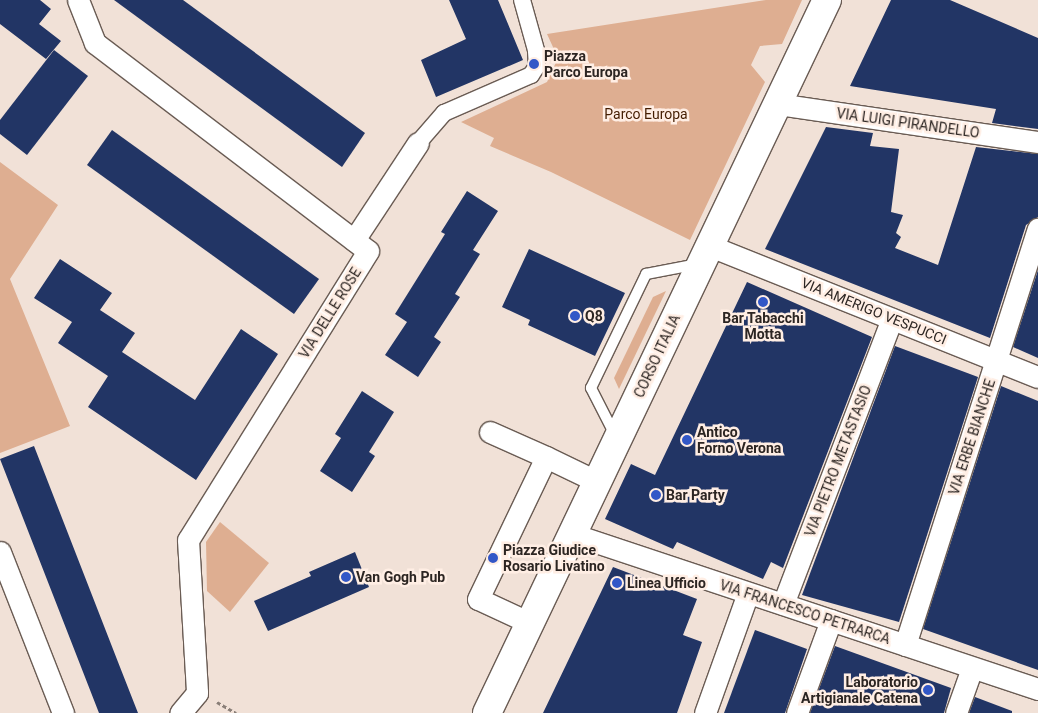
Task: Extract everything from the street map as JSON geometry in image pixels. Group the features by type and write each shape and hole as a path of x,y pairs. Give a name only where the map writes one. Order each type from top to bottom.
{"main road":[{"name":"CORSO ITALIA","path":"487,713 827,0"}],"street":[{"path":"354,240 418,142 444,112 532,75 537,66 536,50 522,0"},
{"name":"VIA DELLE ROSE","path":"85,5 95,43 368,251 188,540 196,693 180,713"},
{"name":"VIA LUIGI PIRANDELLO","path":"777,104 1038,142"},
{"name":"VIA ERBE BIANCHE","path":"905,645 1038,229"},
{"name":"VIA AMERIGO VESPUCCI","path":"706,254 892,319 1038,377"},
{"name":"VIA PIETRO METASTASIO","path":"783,604 892,319"},
{"path":"490,432 598,482"},
{"path":"530,623 478,598 546,457"},
{"name":"VIA FRANCESCO PETRARCA","path":"572,534 1038,690"},
{"path":"0,552 63,713"},
{"path":"705,713 748,593"},
{"path":"797,713 831,620"},
{"path":"956,713 972,668"}],"lane":[{"path":"618,440 591,388 608,352 646,274 706,254"}],"green space":[{"name":"Parco Europa","path":"766,0 802,0 782,44 760,46 751,65 765,82 690,240 551,172 490,146 494,138 461,122 547,82 558,58 547,34"},
{"path":"0,162 58,205 10,279 70,426 0,453"},
{"path":"666,291 619,389 614,378 653,297"},
{"path":"220,522 269,563 230,612 207,591 206,542"}],"building":[{"path":"0,0 40,0 51,9 39,24 61,41 46,59 0,24"},
{"path":"114,0 183,0 365,133 342,167"},
{"path":"449,0 498,0 523,60 436,97 421,60 466,39"},
{"path":"891,0 950,0 1038,38 1038,129 992,123 996,109 850,86"},
{"path":"54,50 88,76 27,155 0,134 0,120"},
{"path":"826,127 873,133 870,146 899,149 891,212 903,215 896,233 901,237 895,248 938,265 976,147 1038,154 1038,217 1026,225 990,338 765,249"},
{"path":"112,130 319,279 294,314 87,165"},
{"path":"467,191 498,211 473,250 480,254 455,294 460,297 434,337 441,342 418,377 385,355 407,322 395,314 445,234 441,232"},
{"path":"529,249 625,293 595,356 528,325 530,320 502,307"},
{"path":"60,259 112,293 100,310 135,333 122,352 195,400 241,329 278,354 196,480 88,407 108,376 58,343 72,322 34,298"},
{"path":"1038,270 1038,358 1013,347"},
{"path":"747,282 872,337 783,568 771,562 763,579 677,542 673,549 605,519 631,464 655,475"},
{"path":"895,346 978,377 899,622 802,595"},
{"path":"1001,386 1038,401 1038,670 923,629"},
{"path":"362,391 394,412 369,452 375,456 352,492 320,471 341,438 335,434"},
{"path":"34,446 138,713 99,713 0,459"},
{"path":"355,552 369,587 268,631 254,601 311,576 309,572"},
{"path":"613,567 697,599 683,635 702,642 677,713 543,713"},
{"path":"755,630 807,649 785,713 724,713"},
{"path":"835,646 951,688 944,713 810,713"},
{"path":"975,697 1012,711 1012,713 969,713"}],"place":[{"name":"Piazza Parco Europa","path":"534,64"},
{"name":"Bar Tabacchi Motta","path":"763,302"},
{"name":"Q8","path":"575,316"},
{"name":"Antico Forno Verona","path":"687,440"},
{"name":"Bar Party","path":"656,495"},
{"name":"Piazza Giudice Rosario Livatino","path":"493,558"},
{"name":"Van Gogh Pub","path":"346,577"},
{"name":"Linea Ufficio","path":"617,583"},
{"name":"Laboratorio Artigianale Catena","path":"928,690"}]}
